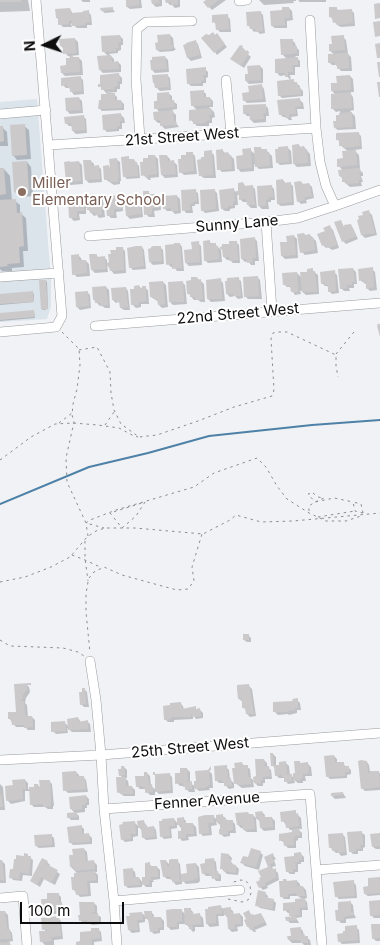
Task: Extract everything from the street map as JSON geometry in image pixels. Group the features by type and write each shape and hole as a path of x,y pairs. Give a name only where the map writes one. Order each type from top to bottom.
{"street":[{"path":"0,332 56,327 62,316 36,0"},
{"path":"310,20 316,128 320,162 326,186 335,206"},
{"path":"140,139 136,79 137,29 146,22 192,21"},
{"path":"226,80 230,133"},
{"path":"0,114 46,110"},
{"name":"21st Street West","path":"49,146 316,128"},
{"name":"Sunny Lane","path":"89,236 298,218 380,190"},
{"path":"266,222 272,311"},
{"path":"0,277 59,273"},
{"name":"22nd Street West","path":"95,326 380,303"},
{"path":"90,661 102,755 104,808 117,945"},
{"name":"25th Street West","path":"0,760 102,755 380,733"},
{"name":"Fenner Avenue","path":"104,808 310,794 316,870"},
{"path":"322,945 316,870 380,865"},
{"path":"114,900 240,890"},
{"path":"0,898 23,896 27,945"}],"path":[{"path":"56,327 79,349 80,365 72,412 73,423 66,458 67,482 86,523 88,536"},
{"path":"0,460 31,437 55,424 73,423 119,428 139,437 157,435 234,407 272,396 274,390 271,339 273,333 287,332 336,355"},
{"path":"338,377 336,355 354,332"},
{"path":"79,350 97,346 110,372 111,393 115,412 121,424 139,437"},
{"path":"59,424 72,412"},
{"path":"105,426 115,412"},
{"path":"86,523 110,513 194,487 214,473 257,458 266,467 287,499 309,513 326,521 346,521 364,514"},
{"path":"309,513 309,506 324,498 318,497 313,493 308,494 314,502"},
{"path":"314,502 334,498 353,502 361,504 364,514"},
{"path":"122,528 136,516 145,502"},
{"path":"353,502 355,510"},
{"path":"317,517 355,510 364,514"},
{"path":"110,513 122,528"},
{"path":"0,582 51,567 71,555 88,536 104,529 135,528 202,534 236,515 261,522 380,513"},
{"path":"86,523 104,529"},
{"path":"71,555 122,575 177,590 188,589 194,581 192,567 202,534"},
{"path":"85,539 88,581 86,612 90,661"},
{"path":"88,581 94,572 101,568"},
{"path":"0,640 10,646 63,648 78,652 90,661"},
{"path":"226,899 242,902 249,899 251,893 250,886 246,881 241,880 228,883"}],"shaded area":[{"name":"Miller Elementary School","path":"37,99 51,281 51,306 47,319 0,322 0,102"}],"building":[{"path":"0,0 21,0 21,2 0,2"},
{"path":"126,0 139,0 139,5 126,7"},
{"path":"151,0 159,0 160,3 152,4"},
{"path":"165,0 178,0 178,4 171,5 171,2 166,3"},
{"path":"206,0 219,0 208,8 203,2"},
{"path":"380,3 380,18 375,19 374,4"},
{"path":"113,7 113,10 101,11 100,8"},
{"path":"282,7 289,7 290,18 284,18 285,25 271,26 270,11 282,10"},
{"path":"329,7 337,7 337,10 352,9 353,23 337,25 336,22 333,23 332,18 329,17"},
{"path":"70,8 71,13 89,10 90,22 85,23 85,25 72,26 72,21 69,21 69,24 58,25 55,9"},
{"path":"261,11 263,31 256,32 255,29 250,29 247,26 246,12"},
{"path":"228,14 229,29 216,30 215,22 212,23 212,15"},
{"path":"380,21 380,36 375,37 373,22"},
{"path":"213,32 215,35 217,33 225,44 214,53 201,38"},
{"path":"170,34 173,48 156,50 157,35"},
{"path":"120,35 121,42 118,43 119,48 115,48 116,51 102,52 101,36"},
{"path":"344,35 345,50 329,51 329,44 332,44 331,36"},
{"path":"75,38 76,53 63,54 63,46 60,46 59,39"},
{"path":"280,39 293,39 293,46 297,46 297,53 281,55"},
{"path":"196,40 200,55 187,58 183,45"},
{"path":"380,43 380,58 377,58 375,44"},
{"path":"240,45 249,52 241,66 230,59"},
{"path":"348,53 349,68 337,69 335,62 328,63 328,54"},
{"path":"111,55 112,62 118,61 119,69 99,70 97,56"},
{"path":"69,56 79,57 80,72 61,73 60,66 66,65 66,58 70,58"},
{"path":"165,56 167,69 151,70 150,60 152,60 152,57"},
{"path":"298,57 298,65 292,65 293,72 288,72 288,77 285,77 285,73 275,73 275,59"},
{"path":"377,62 380,62 380,77 379,77"},
{"path":"260,65 261,80 245,81 245,74 248,74 247,66"},
{"path":"206,67 206,75 203,75 204,80 201,83 187,84 186,69"},
{"path":"119,73 120,81 117,81 118,86 114,87 114,89 101,90 101,87 98,87 100,75"},
{"path":"168,74 169,87 155,88 152,75"},
{"path":"350,75 351,90 331,91 331,83 337,83 336,76"},
{"path":"81,76 82,91 70,92 70,88 67,85 61,86 61,78"},
{"path":"294,79 294,82 297,82 298,87 300,87 301,94 278,96 277,81"},
{"path":"377,82 380,82 380,97 379,97"},
{"path":"262,84 263,99 243,101 242,93 249,92 248,86"},
{"path":"204,90 204,97 210,97 211,105 191,106 190,91"},
{"path":"107,91 115,93 115,100 121,100 122,108 98,109 101,94 107,94"},
{"path":"169,92 170,100 174,100 175,107 154,109 157,93"},
{"path":"351,92 352,108 331,109 331,94"},
{"path":"79,97 81,110 66,111 65,98"},
{"path":"300,98 301,106 295,107 296,114 289,114 290,117 285,118 285,115 279,115 277,100"},
{"path":"266,104 266,113 263,113 264,119 250,120 249,113 243,114 243,105"},
{"path":"211,108 210,120 206,121 206,123 193,124 193,120 189,121 189,110"},
{"path":"173,110 174,121 176,121 177,125 160,126 160,120 154,120 153,112"},
{"path":"352,112 353,127 334,128 333,121 336,121 336,115"},
{"path":"121,113 122,121 120,121 120,126 117,126 117,129 103,130 102,115"},
{"path":"84,115 85,130 72,131 71,123 65,124 64,117"},
{"path":"25,124 27,155 12,156 10,125"},
{"path":"0,126 3,126 4,141 0,142"},
{"path":"359,132 360,146 343,148 343,146 339,146 339,140 336,140 336,133"},
{"path":"299,144 299,147 304,146 305,150 307,149 308,163 293,164 292,145"},
{"path":"288,146 289,162 276,163 275,149"},
{"path":"254,147 267,149 270,166 255,167"},
{"path":"251,148 252,168 237,169 236,156 243,155 242,149"},
{"path":"223,149 223,153 228,152 231,155 232,169 217,170 216,150"},
{"path":"212,150 213,175 199,176 197,160 204,157 204,151"},
{"path":"356,150 357,165 337,167 337,159 343,158 342,151"},
{"path":"186,152 193,152 194,171 179,173 178,159 181,159 181,155 186,155"},
{"path":"148,155 155,155 157,174 145,177 145,175 141,176 140,162 143,162 143,158 148,158"},
{"path":"159,155 167,155 168,161 174,160 176,174 161,175"},
{"path":"129,156 129,159 134,159 137,162 138,176 123,177 121,157"},
{"path":"117,158 118,182 110,182 109,179 104,180 103,166 109,165 110,167 109,159"},
{"path":"83,160 91,160 92,166 99,165 100,179 85,180"},
{"path":"27,161 29,191 14,192 12,162"},
{"path":"79,161 81,181 66,182 64,162"},
{"path":"0,168 4,168 6,194 0,195"},
{"path":"360,168 361,179 359,183 346,184 346,182 342,182 342,177 339,176 338,170"},
{"path":"283,179 283,183 291,182 292,202 277,204 276,180"},
{"path":"301,181 302,184 309,183 312,196 304,197 305,200 297,202 294,182"},
{"path":"243,182 244,186 253,185 255,205 247,205 246,199 239,200 239,195 237,195 236,191 238,191 238,183"},
{"path":"272,185 273,197 269,197 266,200 266,206 258,206 257,186"},
{"path":"234,188 235,202 233,202 233,206 221,209 219,190"},
{"path":"196,189 197,201 190,204 190,210 182,211 181,190"},
{"path":"215,189 216,209 201,211 200,190"},
{"path":"143,191 149,191 149,194 158,194 159,208 152,208 152,214 144,215"},
{"path":"139,194 141,214 126,216 124,196"},
{"path":"120,195 121,209 114,209 114,215 107,216 105,196"},
{"path":"177,195 178,211 171,211 171,208 163,209 162,196"},
{"path":"101,196 102,215 90,213 90,210 87,210 86,197"},
{"path":"83,197 84,211 77,211 77,218 69,218 68,198"},
{"path":"16,199 17,213 22,212 24,246 19,247 20,263 7,264 8,266 0,267 0,200"},
{"path":"369,210 375,233 361,235 357,220 359,219 358,216 363,215 362,212"},
{"path":"341,220 345,231 344,225 351,224 356,236 342,242 334,222"},
{"path":"330,225 337,245 328,248 324,245 322,246 317,234 325,231 323,228"},
{"path":"304,233 305,235 310,234 310,237 313,237 315,250 300,253 297,234"},
{"path":"294,235 296,255 281,256 280,242 287,242 286,236"},
{"path":"255,237 256,258 252,258 253,262 247,263 246,259 241,259 240,239"},
{"path":"210,240 210,243 216,243 216,246 218,246 219,259 204,261 203,241"},
{"path":"199,241 200,262 185,263 184,250 192,249 191,242"},
{"path":"229,241 237,241 238,260 229,261 229,257 223,257 220,247 222,244 229,244"},
{"path":"180,243 182,268 172,269 172,264 166,265 165,245"},
{"path":"142,246 144,266 129,268 127,248"},
{"path":"153,246 161,246 162,261 149,262 148,249"},
{"path":"116,247 123,247 124,270 110,271 109,266 107,266 109,262 108,254 111,254 110,250 116,250"},
{"path":"79,254 79,260 86,260 87,273 72,275 71,255"},
{"path":"89,254 97,254 97,257 105,256 106,269 91,270"},
{"path":"373,267 374,287 366,289 366,282 363,282 363,280 359,281 358,269"},
{"path":"313,268 317,292 302,292 300,272 307,272 307,269"},
{"path":"353,268 355,282 352,282 352,285 347,285 347,288 340,289 338,269"},
{"path":"335,270 336,291 328,292 328,285 325,285 325,283 321,284 320,272"},
{"path":"297,272 298,292 291,292 290,286 283,285 282,273"},
{"path":"258,276 259,296 244,297 243,277"},
{"path":"191,277 197,277 198,280 201,279 203,299 196,300 195,297 190,297 190,294 187,294 186,281 191,280"},
{"path":"239,277 241,296 226,294 225,281 227,281 227,278"},
{"path":"221,278 222,299 207,299 206,280"},
{"path":"39,280 46,280 48,309 41,309"},
{"path":"163,281 165,304 158,305 157,299 150,297 149,282"},
{"path":"183,281 184,302 169,302 168,282"},
{"path":"139,285 140,289 142,286 146,286 146,301 139,302 139,305 131,305 130,289 134,289 134,286"},
{"path":"106,286 108,305 101,306 100,303 95,303 95,300 93,300 92,287"},
{"path":"126,287 128,307 120,308 119,302 112,300 111,288"},
{"path":"33,291 34,302 0,304 0,294"},
{"path":"88,291 89,306 76,307 75,292"},
{"path":"34,310 35,317 0,320 0,313"},
{"path":"377,324 380,324 380,337 378,326"},
{"path":"243,634 249,634 249,640 243,640"},
{"path":"31,683 31,685 27,685 21,701 24,701 25,715 32,716 33,727 24,728 24,725 12,725 11,719 8,719 8,712 16,712 14,684"},
{"path":"249,684 254,714 246,714 245,708 242,708 242,699 238,699 237,685"},
{"path":"82,688 85,688 86,704 80,705 79,692 82,692"},
{"path":"298,698 298,708 295,708 295,710 273,712 273,702 293,701 292,699"},
{"path":"181,702 182,709 196,706 196,709 200,708 201,716 192,717 191,714 191,717 171,717 172,719 164,720 163,706"},
{"path":"78,717 79,722 88,720 88,729 68,730 67,719"},
{"path":"65,721 66,731 51,732 51,722"},
{"path":"270,753 273,753 274,765 279,765 279,762 286,761 287,774 292,774 292,781 284,782 282,775 275,776 274,766 271,766"},
{"path":"334,755 335,762 344,762 344,766 349,766 349,772 345,772 345,776 326,777 324,756"},
{"path":"255,759 264,759 265,765 262,766 269,766 270,776 262,777 261,784 254,783 253,777 256,776"},
{"path":"294,761 300,761 300,763 308,762 309,773 303,774 301,780 293,781 293,773 295,773"},
{"path":"358,761 367,761 368,773 370,771 379,771 380,787 361,789"},
{"path":"242,762 243,765 248,765 248,777 251,777 251,784 234,784 232,768 235,768 234,763"},
{"path":"227,765 228,779 231,778 232,786 224,786 222,780 215,781 214,766"},
{"path":"121,766 124,766 125,775 119,776 118,769 121,769"},
{"path":"211,766 209,771 210,785 194,789 194,781 196,781 195,771 208,770"},
{"path":"180,768 187,768 188,782 192,781 192,789 185,790 183,783 175,784 175,773 180,773"},
{"path":"76,771 77,776 84,776 86,789 63,791 62,772"},
{"path":"144,772 147,772 149,785 152,784 153,792 145,793 143,786 136,787 135,776 144,776"},
{"path":"153,772 155,774 170,773 171,790 155,792 155,775 153,775"},
{"path":"116,777 126,777 126,786 132,786 133,794 117,793"},
{"path":"25,779 26,789 22,789 23,799 6,801 5,786 13,785 12,780"},
{"path":"39,780 50,780 51,806 43,807 43,804 30,805 29,787 34,787 34,784 38,784 38,788 40,788"},
{"path":"343,792 343,795 331,796 331,793"},
{"path":"1,794 3,807 0,807"},
{"path":"86,795 87,803 82,805 82,809 70,809 69,797"},
{"path":"296,810 299,826 286,828 285,821 281,822 280,812"},
{"path":"262,811 263,816 272,817 273,827 260,828 259,819 256,819 255,812"},
{"path":"77,812 77,817 67,818 67,813"},
{"path":"248,812 253,814 255,829 243,830 242,825 237,825 235,813"},
{"path":"223,814 226,820 233,820 233,830 227,831 228,834 221,835 219,834 220,822 216,822 216,815"},
{"path":"214,815 214,823 208,823 209,833 199,834 198,817"},
{"path":"184,817 184,822 193,823 194,834 186,834 186,838 178,839 178,831 181,831 181,825 177,825 177,818"},
{"path":"174,818 175,826 169,826 170,836 160,837 159,821"},
{"path":"144,820 147,827 154,826 155,837 142,838 141,828 138,828 137,821"},
{"path":"135,821 136,834 130,834 131,839 121,840 119,825 123,824 122,822"},
{"path":"82,825 82,834 89,833 90,842 69,843 67,827"},
{"path":"299,828 300,835 293,838 294,845 284,846 283,840 279,841 279,834 292,832 292,829"},
{"path":"362,831 363,845 360,845 361,849 356,849 356,852 349,852 347,832"},
{"path":"343,833 345,852 337,853 337,850 332,851 332,847 329,848 328,834"},
{"path":"380,833 380,846 372,847 370,834"},
{"path":"52,834 52,845 35,846 34,835"},
{"path":"84,848 86,861 94,860 95,869 74,871 74,867 70,867 69,855 73,855 72,849"},
{"path":"251,848 261,851 256,867 240,863 243,856 248,857"},
{"path":"301,852 302,859 299,862 295,862 296,869 293,869 293,872 286,872 284,857 294,856 294,853"},
{"path":"24,853 31,856 29,874 20,872 19,879 9,878 10,869 13,869 16,855 24,856"},
{"path":"221,853 229,854 231,864 236,865 236,873 220,869"},
{"path":"273,853 274,863 270,864 272,870 276,868 276,877 259,888 256,882 261,877 258,871 268,867 264,857"},
{"path":"42,858 48,861 46,864 58,870 51,883 41,877 37,885 30,881"},
{"path":"214,858 215,871 218,871 219,878 212,879 209,873 202,874 200,864 205,863 205,859"},
{"path":"178,859 180,882 172,882 170,876 163,877 160,860 166,860 167,866 169,866 169,860"},
{"path":"0,860 2,860 4,880 0,880"},
{"path":"150,862 150,866 157,866 158,877 151,877 151,880 149,880 150,884 142,885 142,877 145,877 145,863"},
{"path":"196,863 198,878 181,882 181,874 187,873 186,864"},
{"path":"133,868 133,877 139,877 140,885 124,886 123,869"},
{"path":"95,871 96,880 87,881 88,894 76,895 75,889 72,890 71,877 74,877 74,873"},
{"path":"380,877 380,893 364,894 363,887 368,886 368,878"},
{"path":"283,879 287,881 297,880 297,886 303,886 305,896 297,896 296,893 288,894 288,897 280,897 279,881 283,881"},
{"path":"354,880 355,896 335,897 333,882"},
{"path":"258,890 266,892 265,897 274,899 272,909 255,906"},
{"path":"47,893 59,893 59,902 62,902 62,910 42,913 41,899 47,899"},
{"path":"305,898 306,907 299,908 300,915 289,916 289,910 283,911 283,903 295,902 295,899"},
{"path":"380,900 380,915 370,916 369,901"},
{"path":"351,901 351,912 354,912 354,915 343,917 344,920 336,921 335,910 338,910 338,902"},
{"path":"79,902 94,902 95,912 91,914 98,913 99,922 79,921"},
{"path":"221,905 222,913 216,914 216,923 206,924 205,909"},
{"path":"231,907 233,914 240,913 241,924 235,924 235,929 228,929 227,915 224,915 223,908"},
{"path":"184,908 191,908 193,914 200,913 201,924 192,925 193,929 189,929 189,925 185,925"},
{"path":"182,909 182,921 177,922 177,927 167,927 166,910"},
{"path":"249,910 251,915 261,913 265,922 250,930 244,920 246,919 243,913"},
{"path":"0,911 5,911 7,929 10,929 11,939 0,939"},
{"path":"144,911 152,911 152,916 161,917 162,927 158,928 158,931 150,932 148,919 145,919"},
{"path":"142,912 143,920 137,920 138,930 128,930 126,916 130,916 129,913"},
{"path":"59,916 61,936 51,937 52,941 40,942 39,931 47,931 47,929 42,930 41,918"},
{"path":"296,916 296,920 286,921 285,917"},
{"path":"371,924 380,924 380,938 372,939"},
{"path":"357,925 358,940 338,942 337,934 345,931 345,926"},
{"path":"301,927 301,934 304,933 305,936 308,936 308,943 301,943 300,940 288,940 287,936 291,936 290,928"},
{"path":"91,928 99,928 100,938 91,939 92,945 76,945 76,942 80,941 80,932 91,931"},
{"path":"10,942 10,945 0,945 0,943"}],"waterway":[{"path":"0,504 89,467 209,436 380,420"}],"place":[{"name":"Miller Elementary School","path":"22,192"}]}
